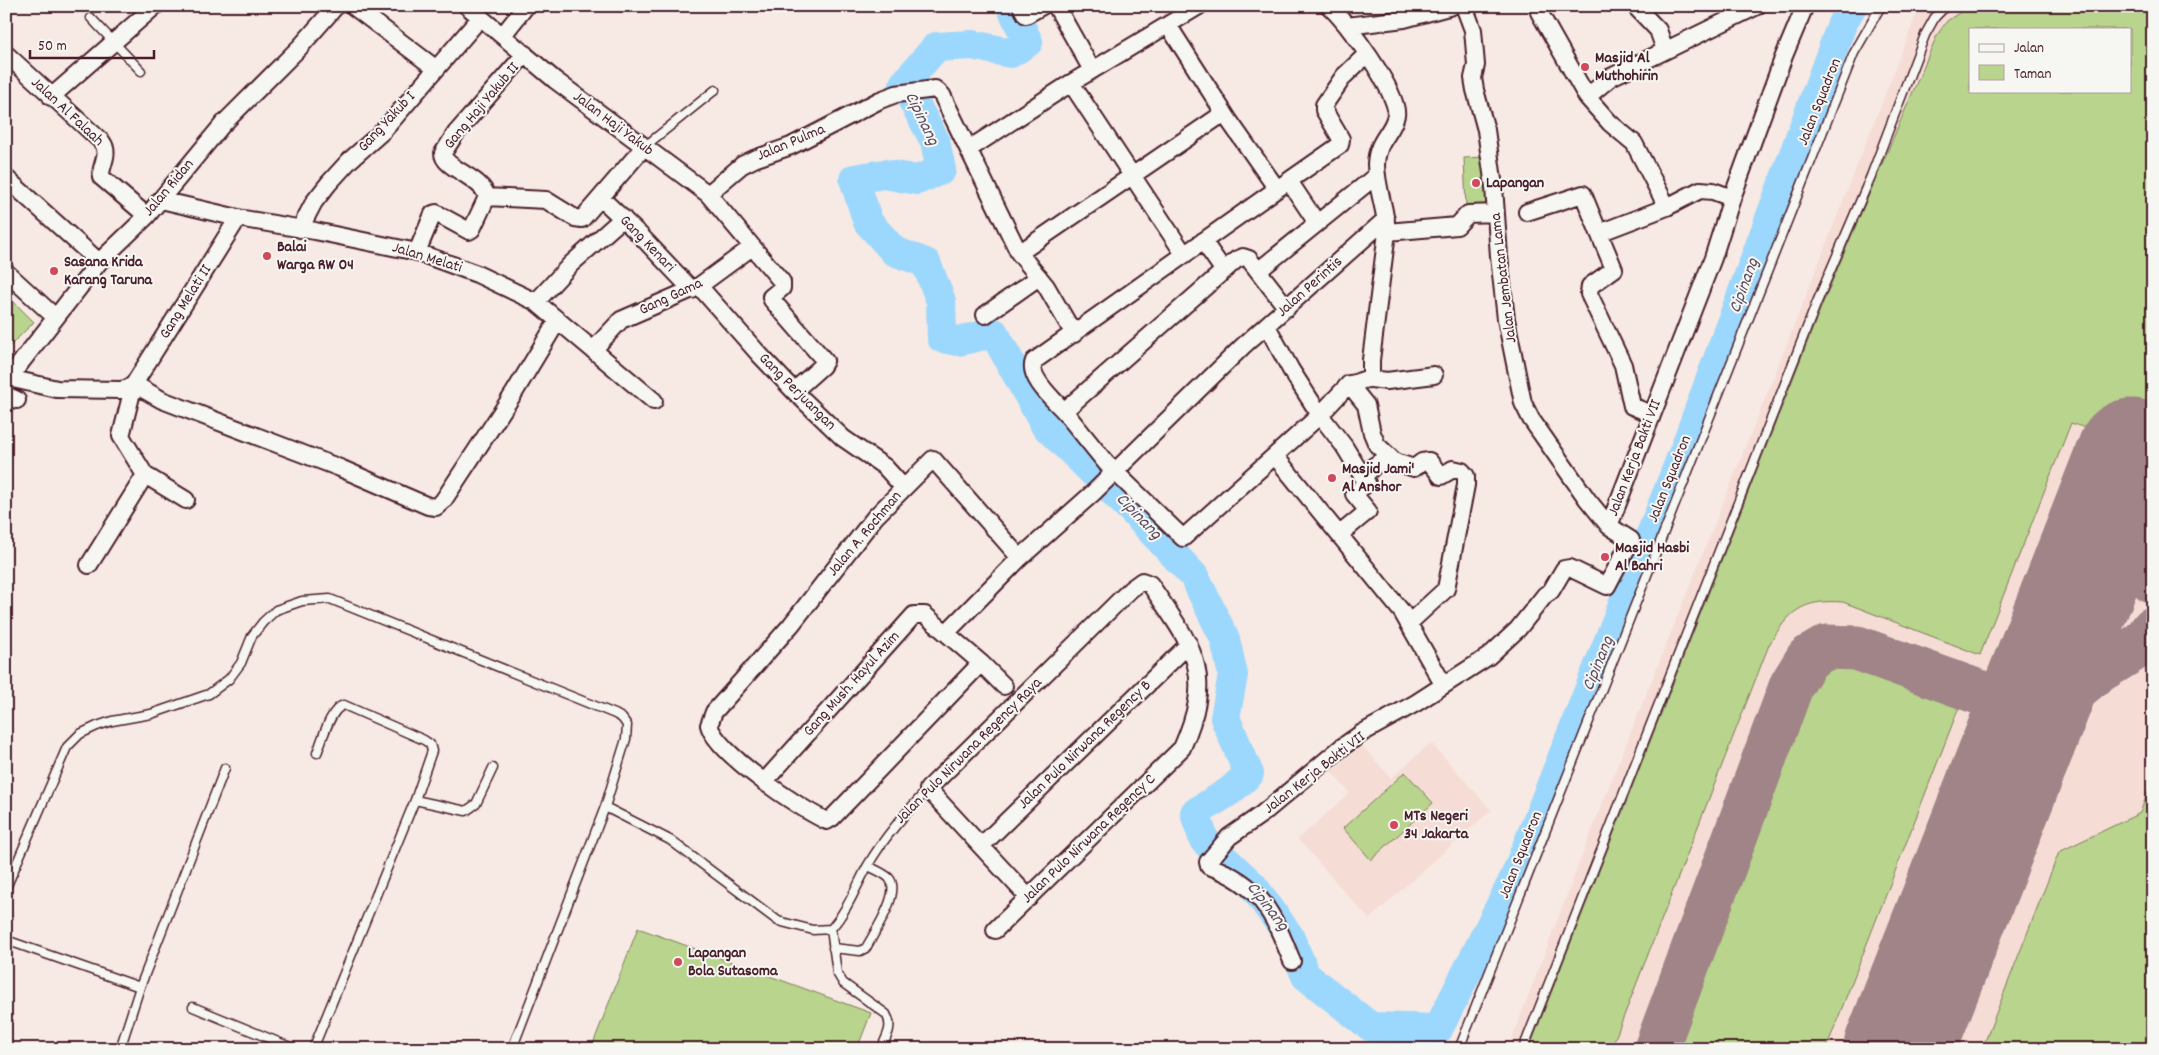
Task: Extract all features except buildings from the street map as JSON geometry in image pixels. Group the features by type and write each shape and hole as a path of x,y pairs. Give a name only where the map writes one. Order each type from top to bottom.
{"street":[{"path":"51,97 115,43 155,6"},
{"name":"Jalan Ridan","path":"134,384 125,390 57,389 13,378 14,372 99,262 162,200 223,124 300,47 336,6"},
{"path":"353,6 435,68"},
{"name":"Jalan Haji Yakub","path":"467,6 555,80 708,194 782,282 782,288 771,298 772,300 825,361 822,366 794,391"},
{"path":"503,35 526,6"},
{"path":"1021,6 1026,15 1042,6"},
{"path":"1056,6 1092,70"},
{"path":"1074,334 1039,277 1020,253 969,150 1071,83 1199,6"},
{"path":"1330,6 1367,54 1388,88 1396,109 1396,118 1380,145 1377,175 1386,225 1371,360 1371,379"},
{"path":"1347,26 1404,19 1452,6"},
{"name":"Jalan Jembatan Lama","path":"1464,6 1473,30 1476,65 1473,78 1474,90 1486,130 1494,187 1506,319 1523,403 1531,420 1609,526"},
{"path":"1540,6 1539,12 1587,97 1605,119 1634,144 1658,186 1667,207"},
{"path":"1635,6 1658,30 1665,50"},
{"path":"1587,97 1611,77 1757,6"},
{"name":"Jalan Kerja Bakti VII","path":"1292,961 1268,906 1249,888 1219,869 1209,866 1208,862 1229,837 1262,814 1342,747 1489,656 1513,634 1545,595 1551,591 1564,570 1570,568 1608,586 1631,540 1609,526 1713,258 1732,198 1784,56 1805,6"},
{"name":"Gang Yakub I","path":"300,229 314,202 329,184 349,161 383,131 435,68 480,18"},
{"path":"1168,25 1224,113 1317,223"},
{"name":"Jalan Al Falaah","path":"6,54 105,146 106,154 101,177 147,216"},
{"name":"Gang Haji Yakub II","path":"487,197 484,190 474,180 446,162 443,153 456,133 526,54"},
{"path":"1367,54 1344,76 1324,106 1324,110 1341,139 1340,145 1034,361 1032,366 1036,379 1113,472 1183,538 1320,415 1349,384 1355,384 1363,378 1387,381 1434,375"},
{"path":"1071,83 1184,254"},
{"name":"Jalan Pulma","path":"708,194 742,166 754,159 791,146 880,100 896,94 921,89 935,89 942,94 969,150"},
{"path":"1020,253 1224,113"},
{"path":"417,252 433,214 436,212 469,231 472,229 487,197 546,200 580,220 602,198 644,147"},
{"path":"1258,271 1377,175"},
{"path":"6,178 99,262"},
{"path":"1599,233 1667,207 1700,190 1713,191 1732,198"},
{"path":"1527,212 1583,194 1614,269 1590,286 1589,294 1623,365 1632,406 1652,414"},
{"name":"Gang Kenari","path":"602,198 696,288"},
{"name":"Jalan Melati","path":"162,200 238,218 417,252 476,274 536,302 654,401"},
{"path":"1386,225 1457,226 1468,214 1495,213"},
{"name":"Gang Melati II","path":"145,475 121,436 134,384 238,218"},
{"path":"536,302 571,264 623,218"},
{"name":"Jalan Perintis","path":"1363,477 1344,446 1320,415 1291,370 1266,326 1386,225"},
{"path":"1203,241 1224,271"},
{"name":"Gang Gama","path":"594,350 621,320 696,288 752,247"},
{"path":"1064,411 1224,271 1243,257 1249,259 1287,308"},
{"path":"6,272 56,317"},
{"path":"985,315 1039,277"},
{"name":"Gang Perjuangan","path":"696,288 794,391 843,438 885,468 900,483"},
{"path":"134,384 162,400 340,468 428,506 436,507 443,501 514,393 558,320"},
{"path":"1004,686 946,633 1020,558 1093,493 1161,428 1212,375 1266,326"},
{"path":"1349,384 1366,405 1376,442 1399,464 1414,468 1422,462 1429,461 1442,476 1453,469 1462,471 1466,476 1466,485 1446,590 1409,623"},
{"path":"1275,456 1340,534 1409,623 1444,684"},
{"path":"1340,534 1368,511 1354,494 1367,483 1363,477 1374,466 1389,456"},
{"name":"Jalan A. Rochman","path":"764,782 715,739 709,725 714,712 791,625 900,483 933,459 1020,558"},
{"path":"89,566 145,475 186,500"},
{"name":"Jalan Pulo Nirwana Regency Raya","path":"928,789 1142,581 1150,584 1189,644 1199,673 1200,688 1191,726 1182,748"},
{"name":"Gang Mush. Hayul Azim","path":"764,782 914,615 925,615 946,633"},
{"name":"Jalan Pulo Nirwana Regency B","path":"981,846 1189,644"},
{"path":"764,782 827,821 981,663"},
{"name":"Jalan Pulo Nirwana Regency C","path":"995,930 1182,748"},
{"path":"928,789 1029,898"}],"lane":[{"name":"Jalan Squadron","path":"1459,1049 1854,53 1881,6"},
{"path":"1523,1049 1817,302 1871,176 1925,35 1935,17 1946,6"},
{"path":"91,18 141,71"},
{"path":"644,147 715,90"},
{"path":"6,888 67,747 80,734 112,721 151,714 209,694 229,679 241,663 252,636 276,610 302,601 330,599 622,718 627,724 626,739 605,807 512,1049"},
{"path":"313,1049 415,800 432,751 427,742 344,705 339,706 333,714 317,753"},
{"path":"120,1049 140,987 225,768"},
{"path":"415,800 466,811 476,804 493,768"},
{"name":"Jalan Pulo Nirwana Regency Raya","path":"831,928 845,912 868,866 890,830 928,789"},
{"path":"605,807 670,840 778,921 812,930 831,928 837,974 843,983 886,1014 889,1019 889,1030 881,1049"},
{"path":"833,948 860,952 866,948 891,900 894,887 889,878 868,866"},
{"path":"6,940 140,987"},
{"path":"194,1007 295,1049"}],"shaded area":[{"path":"1920,6 2153,6 2153,1049 1508,1049 1599,812"},
{"name":"MTs Negeri 34 Jakarta","path":"1357,740 1391,778 1431,743 1491,810 1369,919 1298,839 1350,793 1325,764"}],"green space":[{"path":"1969,6 2153,6 2153,452 2071,423 1980,655 1843,602 1807,605 1790,616 1769,645 1611,1049 1529,1049 1822,305 1937,35 1947,21"},
{"name":"Lapangan","path":"1487,157 1489,207 1466,208 1464,158"},
{"path":"6,294 34,322 6,350"},
{"path":"1827,647 1857,648 1966,689 1826,1049 1656,1049 1792,684 1808,658"},
{"path":"1405,772 1433,803 1371,860 1343,828"},
{"path":"2153,778 2153,1049 1982,1049 2059,852 2140,813"},
{"name":"Lapangan Bola Sutasoma","path":"638,928 871,1013 857,1049 591,1049"}],"waterway":[{"name":"Cipinang","path":"1011,6 1028,42 1011,53 972,45 936,47 904,84 935,141 941,170 917,180 884,174 854,179 868,222 894,251 926,263 941,301 942,338 958,341 994,333 1045,425 1132,510 1194,576 1225,639 1233,675 1225,718 1249,774 1230,791 1195,813 1204,840 1253,886 1289,936 1306,976 1371,1027 1438,1029 1515,877 1684,451 1842,24 1852,6"}],"taxiway":[{"path":"2048,667 2047,598 2052,579 2062,566 2074,557 2102,550 2117,553 2131,559 2143,568 2153,581"},
{"path":"2005,777 2029,741 2068,695 2095,673 2142,644 2153,629"},
{"path":"1656,1049 1792,684 1808,658 1827,647 1857,648 2031,711"}],"runway":[{"path":"1899,1049 2132,454"}],"place":[{"name":"Masjid Al Muthohirin","path":"1585,67"},
{"name":"Lapangan","path":"1476,183"},
{"name":"Balai Warga RW 04","path":"267,256"},
{"name":"Sasana Krida Karang Taruna","path":"54,271"},
{"name":"Masjid Jami' Al Anshor","path":"1332,478"},
{"name":"Masjid Hasbi Al Bahri","path":"1605,557"},
{"name":"MTs Negeri 34 Jakarta","path":"1394,825"},
{"name":"Lapangan Bola Sutasoma","path":"678,962"}]}
